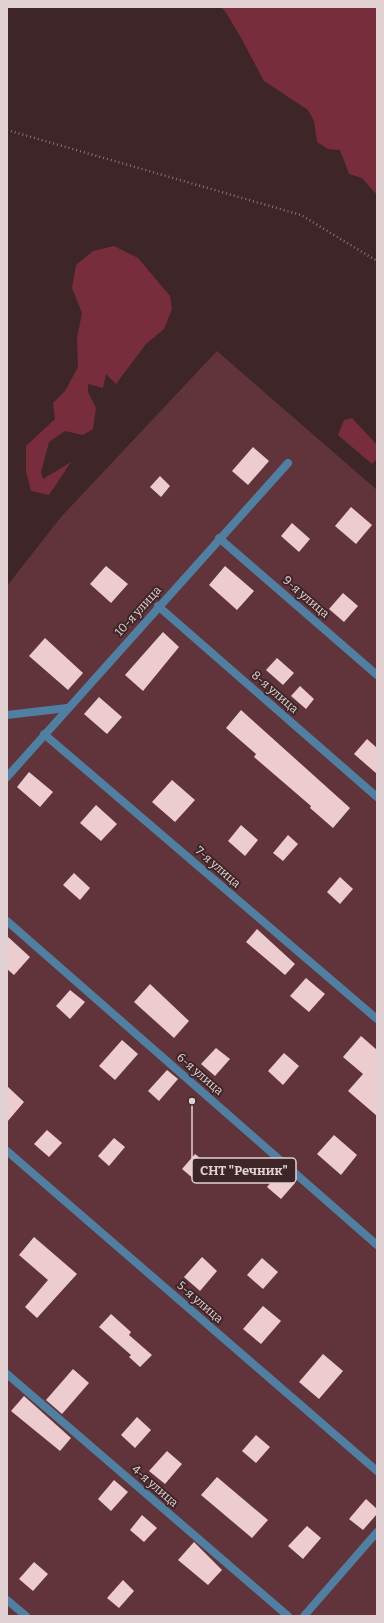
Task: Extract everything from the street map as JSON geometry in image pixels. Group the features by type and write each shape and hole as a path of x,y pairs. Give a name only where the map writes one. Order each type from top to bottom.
{"street":[{"name":"10-я улица","path":"7,777 158,606 288,463"},
{"name":"9-я улица","path":"219,538 377,674"},
{"name":"8-я улица","path":"158,606 377,797"},
{"path":"7,715 67,708"},
{"name":"7-я улица","path":"44,734 377,1019"},
{"name":"6-я улица","path":"7,921 377,1245"},
{"name":"5-я улица","path":"7,1151 377,1471"},
{"name":"4-я улица","path":"7,1374 288,1616"},
{"path":"304,1616 377,1532"},
{"path":"7,1600 26,1616"}],"path":[{"path":"7,130 301,215 377,261"}],"shaded area":[{"path":"220,7 377,7 377,195 362,178 349,174 340,150 328,149 317,142 314,121 308,110 264,81 240,36 225,11"},
{"path":"114,246 138,258 170,296 172,309 164,329 146,344 116,384 106,374 103,388 88,384 88,392 96,408 93,429 83,435 65,431 49,442 41,472 43,479 71,462 49,495 31,491 26,471 26,446 55,419 53,403 65,391 78,367 77,338 82,313 72,288 76,265 93,251"},
{"path":"217,351 377,490 377,1616 7,1616 7,586 61,517"},
{"path":"352,418 377,445 377,459 372,464 338,435 344,420"}],"building":[{"path":"253,447 269,461 248,485 232,471"},
{"path":"160,476 170,486 161,497 150,487"},
{"path":"351,507 372,525 356,544 335,526"},
{"path":"292,523 310,539 299,552 281,536"},
{"path":"106,566 128,584 111,603 90,584"},
{"path":"225,566 254,591 237,610 209,585"},
{"path":"343,593 358,606 344,622 329,609"},
{"path":"163,632 179,647 143,691 125,675"},
{"path":"45,638 83,673 68,690 29,656"},
{"path":"277,658 294,673 283,685 266,670"},
{"path":"300,686 314,699 306,709 291,696"},
{"path":"99,697 122,717 107,734 84,714"},
{"path":"241,710 350,808 333,828 310,808 311,806 254,757 256,754 226,728"},
{"path":"367,739 377,748 377,774 354,754"},
{"path":"29,772 53,792 40,807 17,787"},
{"path":"172,780 195,800 175,822 152,802"},
{"path":"96,805 117,824 101,841 80,823"},
{"path":"241,825 258,840 245,856 228,841"},
{"path":"288,835 298,844 283,861 273,853"},
{"path":"74,873 90,888 80,900 63,885"},
{"path":"340,877 353,889 340,904 327,892"},
{"path":"257,929 295,964 285,975 246,942"},
{"path":"7,936 30,957 14,975 7,969"},
{"path":"306,978 325,994 309,1012 290,996"},
{"path":"150,984 189,1021 174,1038 134,1002"},
{"path":"70,990 85,1002 70,1019 56,1006"},
{"path":"361,1036 377,1050 377,1116 348,1091 363,1074 343,1057"},
{"path":"122,1040 138,1054 115,1080 99,1066"},
{"path":"216,1048 230,1059 215,1076 201,1064"},
{"path":"284,1053 299,1066 283,1085 268,1071"},
{"path":"167,1070 178,1079 159,1101 148,1091"},
{"path":"7,1086 24,1102 7,1122"},
{"path":"47,1130 62,1143 49,1157 34,1144"},
{"path":"334,1135 357,1155 341,1175 317,1154"},
{"path":"114,1138 125,1147 109,1166 98,1156"},
{"path":"195,1154 209,1165 195,1180 182,1169"},
{"path":"281,1170 295,1183 281,1199 267,1187"},
{"path":"34,1237 77,1274 37,1318 25,1307 48,1280 19,1255"},
{"path":"202,1257 217,1271 200,1291 184,1277"},
{"path":"262,1258 278,1272 263,1289 247,1275"},
{"path":"263,1306 281,1321 261,1344 243,1329"},
{"path":"111,1314 131,1332 129,1335 152,1355 140,1367 129,1357 131,1355 99,1327"},
{"path":"323,1354 343,1371 319,1399 299,1382"},
{"path":"73,1369 89,1383 62,1414 46,1400"},
{"path":"24,1396 71,1438 60,1451 11,1411"},
{"path":"137,1417 151,1430 135,1448 121,1435"},
{"path":"256,1435 270,1447 256,1463 242,1451"},
{"path":"167,1451 182,1464 165,1484 149,1471"},
{"path":"217,1477 268,1520 252,1538 201,1495"},
{"path":"114,1480 128,1492 111,1511 98,1499"},
{"path":"366,1499 377,1509 377,1514 363,1530 349,1519"},
{"path":"142,1515 157,1528 144,1542 130,1530"},
{"path":"307,1526 321,1538 303,1559 288,1546"},
{"path":"194,1542 222,1570 208,1585 178,1560"},
{"path":"34,1562 48,1574 33,1591 19,1579"},
{"path":"123,1580 134,1591 119,1608 107,1598"}],"place":[{"name":"СНТ \"Речник\"","path":"192,1101"}]}
